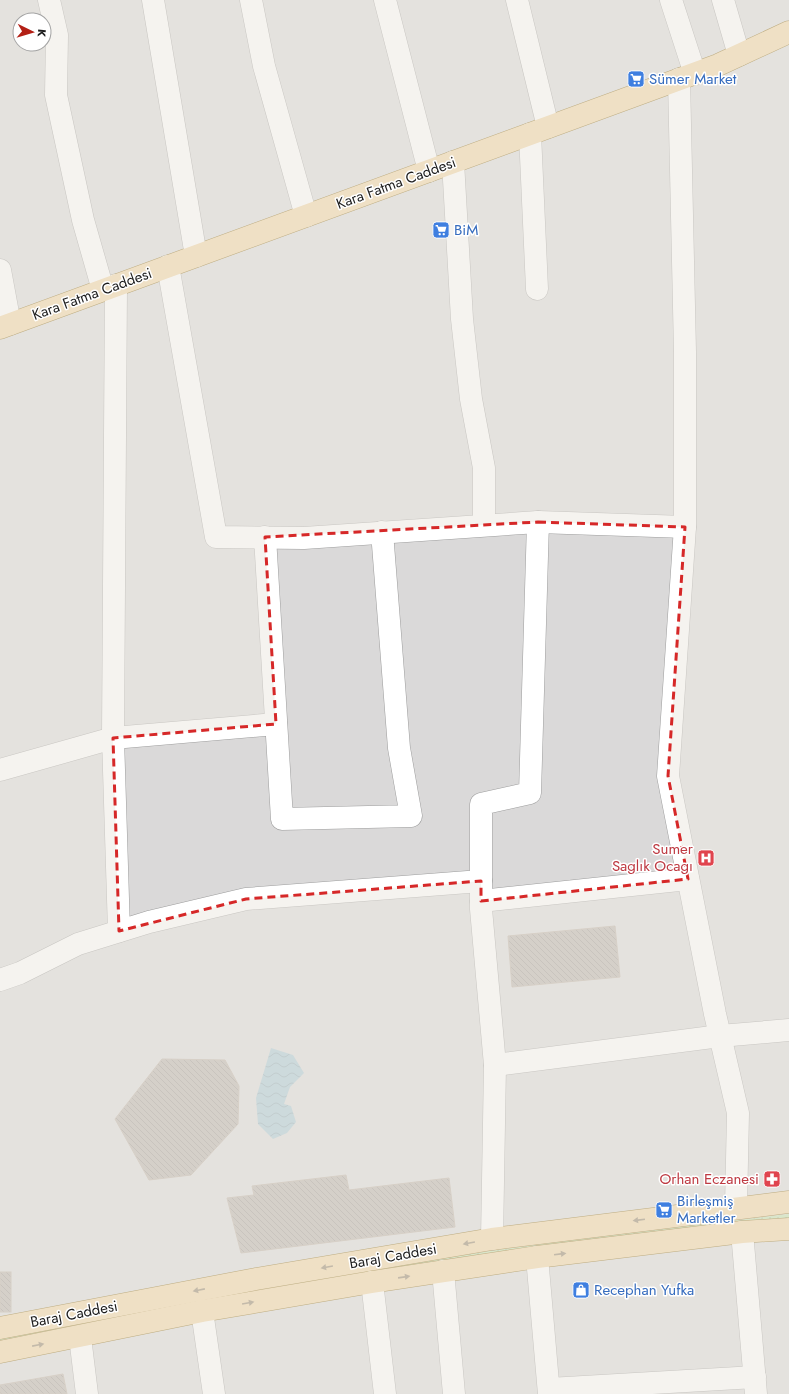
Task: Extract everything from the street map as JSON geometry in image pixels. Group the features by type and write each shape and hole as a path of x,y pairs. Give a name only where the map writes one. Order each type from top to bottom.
{"main road":[{"name":"Kara Fatma Caddesi","path":"5,326 687,76 739,56 789,32"},
{"name":"Baraj Caddesi","path":"0,1328 256,1279 492,1239 736,1207 789,1202"},
{"name":"Baraj Caddesi","path":"0,1352 80,1337 202,1311 372,1282 537,1257 742,1232 789,1229"}],"street":[{"path":"49,0 57,36 56,95 82,220 110,288 113,738 119,931"},
{"path":"153,0 196,256"},
{"path":"251,0 264,66 306,216"},
{"path":"385,0 429,170"},
{"path":"517,0 539,131 537,289"},
{"path":"671,0 687,76 685,527 668,776 720,1036 738,1113 736,1207"},
{"path":"722,0 739,56"},
{"path":"453,162 462,319 470,399 484,468 484,525"},
{"path":"168,266 216,537 304,538 538,522 685,527"},
{"path":"0,270 5,326"},
{"path":"492,1239 495,1065 481,891 482,804 530,793 538,522"},
{"path":"265,537 282,819 412,816 399,748 382,532"},
{"path":"0,770 113,738 276,724"},
{"path":"0,980 20,973 78,944 149,922 246,899 481,891 688,879"},
{"path":"495,1065 720,1036 789,1030"},
{"path":"537,1257 549,1392 755,1385 742,1232"},
{"path":"443,1271 454,1394"},
{"path":"372,1282 386,1394"},
{"path":"202,1311 214,1394"},
{"path":"80,1337 87,1394"}],"highlighted area":[{"path":"538,522 685,527 668,776 688,879 481,901 481,881 246,899 119,931 113,738 276,724 265,537"}],"shaded area":[{"path":"0,0 789,0 789,1394 0,1394"}],"green space":[{"path":"789,1214 789,1218 0,1342 0,1337 245,1291 367,1270 527,1246"}],"water":[{"path":"271,1048 293,1055 304,1073 290,1087 284,1104 291,1106 296,1122 287,1133 273,1139 258,1124 256,1098"}],"building":[{"path":"615,926 620,977 512,987 508,936"},
{"path":"162,1059 225,1060 239,1086 238,1124 191,1175 149,1180 115,1119"},
{"path":"346,1175 349,1190 449,1178 455,1227 241,1253 227,1198 254,1195 252,1186"},
{"path":"0,1272 11,1272 11,1312 0,1312"},
{"path":"63,1374 67,1394 0,1394 0,1385"}],"place":[{"name":"Sümer Market","path":"636,79"},
{"name":"BiM","path":"441,230"},
{"name":"Sumer Saglık Ocagı","path":"706,858"},
{"name":"Orhan Eczanesi","path":"772,1179"},
{"name":"Birleşmiş Marketler","path":"664,1210"},
{"name":"Recephan Yufka","path":"581,1290"}]}
